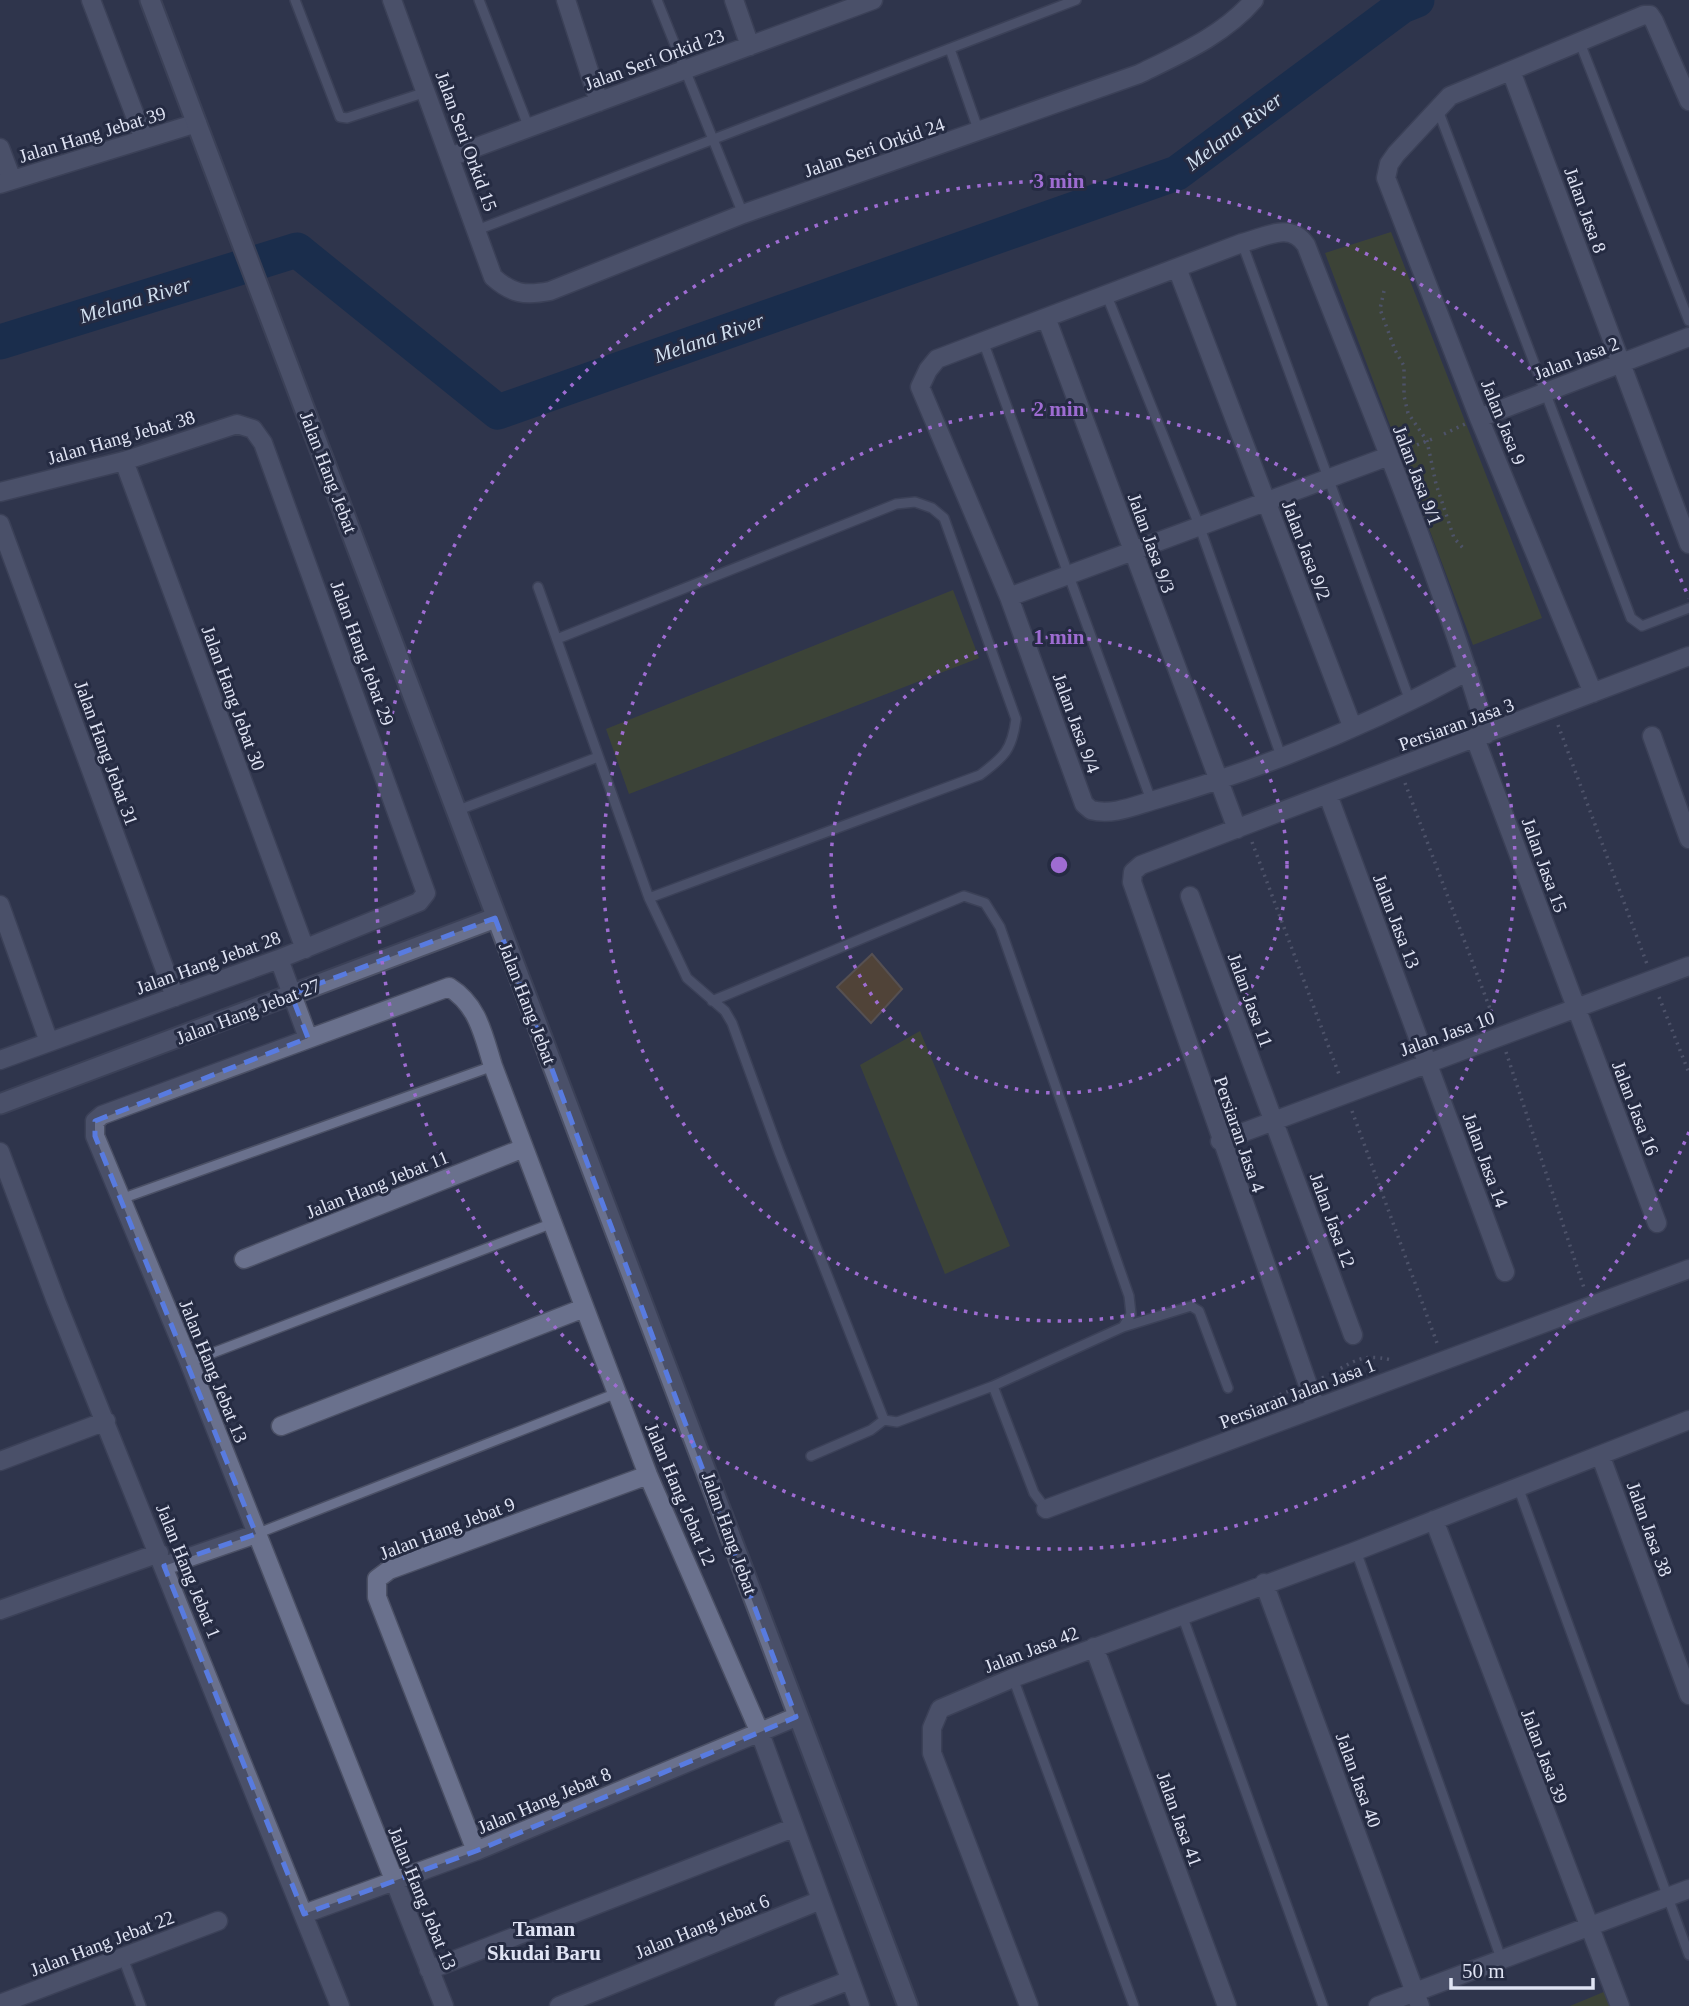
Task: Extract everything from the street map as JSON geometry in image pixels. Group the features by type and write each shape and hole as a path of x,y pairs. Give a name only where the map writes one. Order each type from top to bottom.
{"street":[{"path":"91,0 144,139"},
{"name":"Jalan Seri Orkid 15","path":"392,0 493,277 508,291"},
{"path":"566,0 599,102"},
{"path":"734,0 750,46"},
{"name":"Jalan Seri Orkid 23","path":"450,158 750,46 833,11 873,0"},
{"name":"Jalan Hang Jebat","path":"153,1 264,306 391,632 495,918 725,1517 796,1717 908,2006"},
{"name":"Jalan Seri Orkid 24","path":"508,291 528,295 550,290 743,214 1139,74 1196,47 1246,4"},
{"path":"1437,110 1450,96 1644,15 1650,15 1689,101"},
{"name":"Jalan Jasa 8","path":"1511,71 1689,544"},
{"name":"Jalan Jasa 9","path":"1437,110 1389,164 1387,178 1479,418 1593,693"},
{"name":"Jalan Hang Jebat 39","path":"6,182 197,123"},
{"path":"0,148 6,182"},
{"name":"Jalan Jasa 9/1","path":"1242,243 1288,231 1299,235 1306,246 1389,456 1468,671 1481,736"},
{"path":"984,344 1242,243"},
{"name":"Jalan Jasa 9/2","path":"1177,268 1352,726"},
{"name":"Jalan Jasa 9/3","path":"1047,320 1218,782"},
{"name":"Jalan Jasa 2","path":"1479,418 1689,337"},
{"name":"Jalan Jasa 9/4","path":"984,344 937,359 920,387 1009,597 1084,804 1101,813 1218,782 1352,726"},
{"name":"Jalan Hang Jebat 38","path":"0,492 124,461 237,424 253,429"},
{"name":"Jalan Hang Jebat 29","path":"253,429 264,443 426,893"},
{"path":"1009,597 1389,456"},
{"name":"Jalan Hang Jebat 30","path":"124,461 304,949"},
{"name":"Jalan Hang Jebat 31","path":"0,524 175,997"},
{"name":"Persiaran Jasa 3","path":"1133,872 1142,865 1552,711 1689,656"},
{"path":"1352,726 1411,702 1468,671"},
{"name":"Jalan Jasa 15","path":"1481,736 1576,1007"},
{"path":"1652,736 1689,839"},
{"path":"1218,782 1237,829"},
{"name":"Jalan Jasa 13","path":"1328,794 1428,1063"},
{"name":"Persiaran Jasa 4","path":"1133,872 1132,882 1220,1141 1316,1408"},
{"name":"Jalan Hang Jebat 28","path":"0,1060 279,959 419,902 426,893"},
{"name":"Jalan Jasa 11","path":"1189,896 1273,1119"},
{"path":"1,912 49,1042"},
{"name":"Jalan Hang Jebat 27","path":"0,1104 495,918"},
{"path":"279,959 308,1038"},
{"name":"Jalan Jasa 10","path":"1220,1141 1689,966"},
{"name":"Jalan Hang Jebat 13","path":"443,2006 189,1362 95,1136 95,1121 102,1115 449,987 466,997"},
{"name":"Jalan Hang Jebat 12","path":"466,997 475,1011 493,1066 648,1475 760,1733 860,2006"},
{"name":"Jalan Jasa 16","path":"1576,1007 1657,1223"},
{"name":"Jalan Jasa 14","path":"1428,1063 1505,1272"},
{"name":"Jalan Jasa 12","path":"1273,1119 1353,1335"},
{"name":"Jalan Hang Jebat 11","path":"244,1259 524,1148"},
{"name":"Jalan Hang Jebat 1","path":"1,1158 340,2006"},
{"name":"Persiaran Jalan Jasa 1","path":"1046,1510 1689,1269"},
{"path":"281,1426 584,1308"},
{"path":"0,1461 106,1421"},
{"name":"Jalan Jasa 42","path":"1029,2006 932,1753 932,1728 940,1709 1094,1647 1356,1551 1688,1423"},
{"name":"Jalan Jasa 38","path":"1601,1457 1689,1695"},
{"name":"Jalan Hang Jebat 9","path":"476,1851 377,1597 377,1579 389,1570 648,1475"},
{"name":"Jalan Jasa 39","path":"1434,1520 1587,1926 1620,2006"},
{"path":"0,1610 257,1534"},
{"name":"Jalan Jasa 40","path":"1264,1583 1417,1999"},
{"name":"Jalan Jasa 41","path":"1094,1647 1227,2006"},
{"name":"Jalan Hang Jebat 8","path":"304,1914 476,1851 796,1717"},
{"path":"429,1970 793,1828"},
{"path":"1378,2006 1417,1999 1587,1926 1689,1889"},
{"name":"Jalan Hang Jebat 6","path":"559,2006 821,1900"},
{"name":"Jalan Hang Jebat 22","path":"0,2004 218,1921"},
{"path":"784,2006 850,1980"}],"lane":[{"path":"295,0 340,117 347,118 426,92"},
{"path":"479,0 528,128"},
{"path":"657,0 743,214"},
{"path":"477,230 1076,0"},
{"path":"1580,43 1689,321"},
{"path":"950,49 979,132"},
{"path":"1437,110 1631,618 1642,626 1689,608"},
{"path":"1242,243 1411,702"},
{"path":"1107,296 1199,525 1281,756"},
{"path":"984,344 1152,800"},
{"path":"557,639 895,504 915,502 932,508 944,518 1016,719 1013,738 1003,758 980,775 649,898"},
{"path":"538,587 649,898 687,978 732,1023 779,1152 884,1420"},
{"path":"456,811 597,757"},
{"path":"712,1001 964,896 985,904 1000,927 1129,1296 1131,1314 1123,1327"},
{"path":"121,1199 493,1066"},
{"path":"189,1362 553,1223"},
{"path":"811,1456 872,1430 884,1420 897,1422 993,1386 1123,1327 1191,1306 1196,1307 1228,1388"},
{"name":"Persiaran Jalan Jasa 1","path":"993,1386 1034,1493 1046,1510"},
{"path":"257,1534 617,1393"},
{"path":"1518,1487 1689,1955"},
{"path":"1356,1551 1502,1961"},
{"path":"1182,1614 1323,2006"},
{"path":"1013,1678 1134,2006"},
{"path":"123,1958 141,2006"}],"path":[{"path":"1384,291 1380,309 1404,366 1404,396 1408,413 1427,441 1436,484 1454,538 1463,548"},
{"path":"1427,441 1432,439"},
{"path":"1552,711 1689,1073"}],"highlighted area":[{"path":"495,918 796,1717 476,1851 304,1914 164,1566 256,1534 95,1136 95,1121 308,1038 291,994"}],"green space":[{"path":"1391,232 1542,618 1473,645 1325,253"},
{"path":"953,590 979,658 629,794 606,729"},
{"path":"920,1031 1010,1246 945,1274 860,1065"},
{"path":"1606,1991 1612,2006 1570,2006"}],"building":[{"path":"872,954 902,989 871,1023 837,987"}],"waterway":[{"name":"Melana River","path":"0,342 297,250 498,412 1177,173 1402,6 1417,0"}],"district":[{"name":"Taman Skudai Baru","path":"544,1941"}]}
